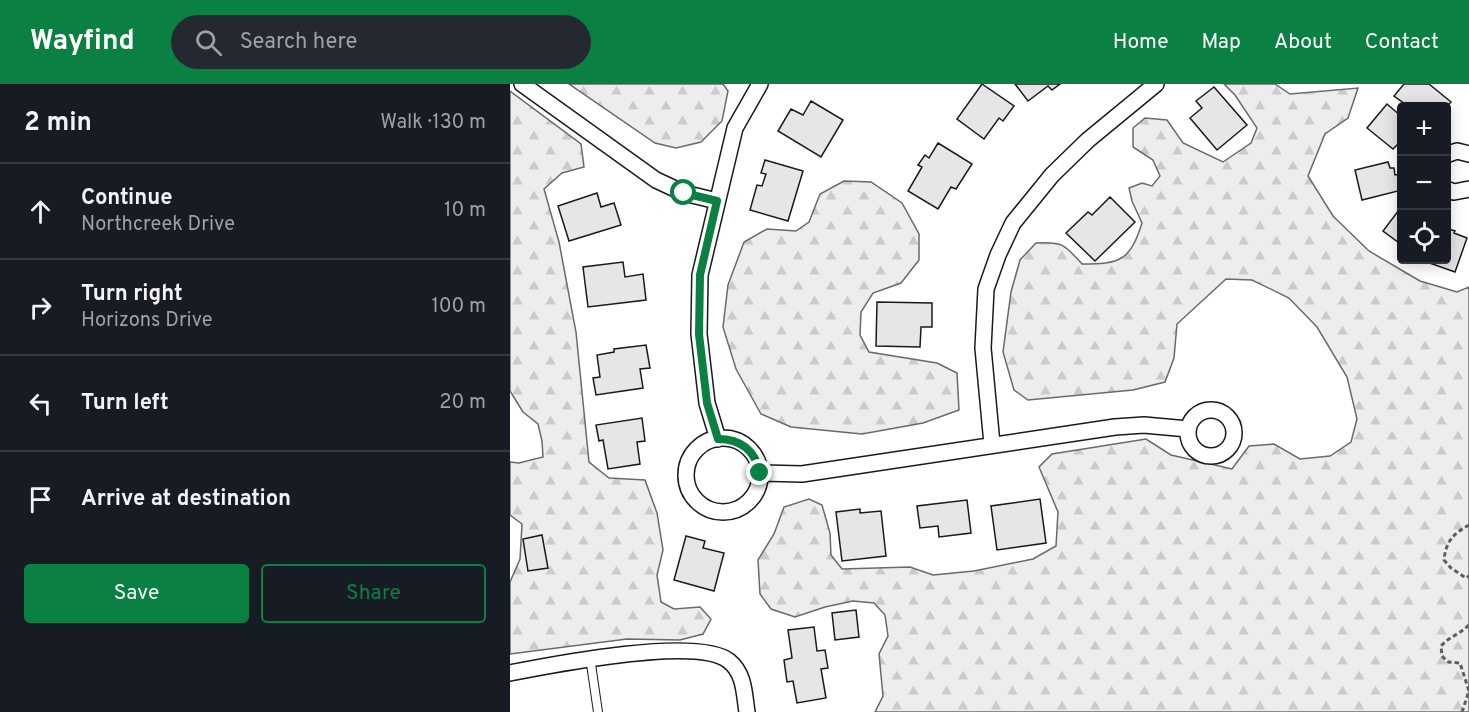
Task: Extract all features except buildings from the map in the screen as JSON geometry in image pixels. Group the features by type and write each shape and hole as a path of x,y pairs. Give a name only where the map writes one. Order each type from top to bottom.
{"street":[{"path":"522,84 656,180 684,193 717,201"},
{"path":"718,439 707,403 699,334 700,275 735,128 760,84"},
{"path":"992,444 983,348 986,289 998,255 1013,223 1052,175 1088,140 1156,84"},
{"path":"1451,153 1467,149"},
{"path":"1451,190 1461,192 1469,189"},
{"path":"760,473 802,474 992,444 1144,424 1188,429"},
{"path":"718,439 729,439 750,450 757,461 760,473 753,497 738,508 719,512 697,501 686,481 686,469 690,458 707,442 718,439"},
{"path":"510,673 590,657 667,651 704,652 729,660 742,676 747,712"}],"lane":[{"path":"590,657 598,712"}],"path":[{"path":"1469,525 1455,533 1448,541 1444,560 1466,578 1469,576"},
{"path":"1462,712 1469,691 1460,663 1448,662 1442,656 1441,646 1469,626"}],"green space":[{"path":"569,84 723,84 728,91 722,121 701,142 676,148 655,143"},
{"path":"1224,84 1275,84 1290,94 1358,88 1348,118 1325,134 1308,176 1333,216 1369,251 1420,281 1457,292 1469,287 1469,712 875,712 883,696 879,654 888,636 885,615 874,603 853,601 795,617 771,609 760,594 758,560 774,534 784,507 809,499 822,505 830,533 831,555 842,569 910,567 933,575 974,571 1033,559 1056,546 1058,512 1039,467 1052,454 1146,439 1171,455 1232,469 1249,446 1274,444 1300,459 1330,456 1351,442 1357,419 1347,377 1317,327 1289,298 1252,280 1226,279 1177,324 1174,358 1165,382 1133,390 1028,400 1014,390 1003,352 1011,292 1020,260 1036,243 1052,243 1062,246 1082,264 1115,261 1128,253 1138,236 1142,223 1129,188 1142,183 1152,186 1160,176 1153,160 1133,147 1133,128 1145,118 1167,120 1183,143 1223,162 1251,143 1257,128 1235,95"},
{"path":"510,91 581,144 584,167 562,173 544,189 559,242 576,332 589,462 609,478 645,480 657,513 663,550 657,575 661,602 674,609 700,607 711,619 703,634 680,640 627,639 510,654 510,582 520,559 522,524 510,515 510,462 519,463 543,457 538,424 523,412 510,391"},
{"path":"844,181 871,182 902,203 919,234 919,260 901,283 873,293 861,312 860,335 869,352 937,363 957,373 959,410 923,423 862,434 791,427 761,414 736,369 723,327 728,285 744,242 767,229 796,231 809,222 820,194"}],"route":[{"path":"684,193 717,201 700,275 699,334 707,403 718,439 729,439 750,450 757,461 760,473"}]}
